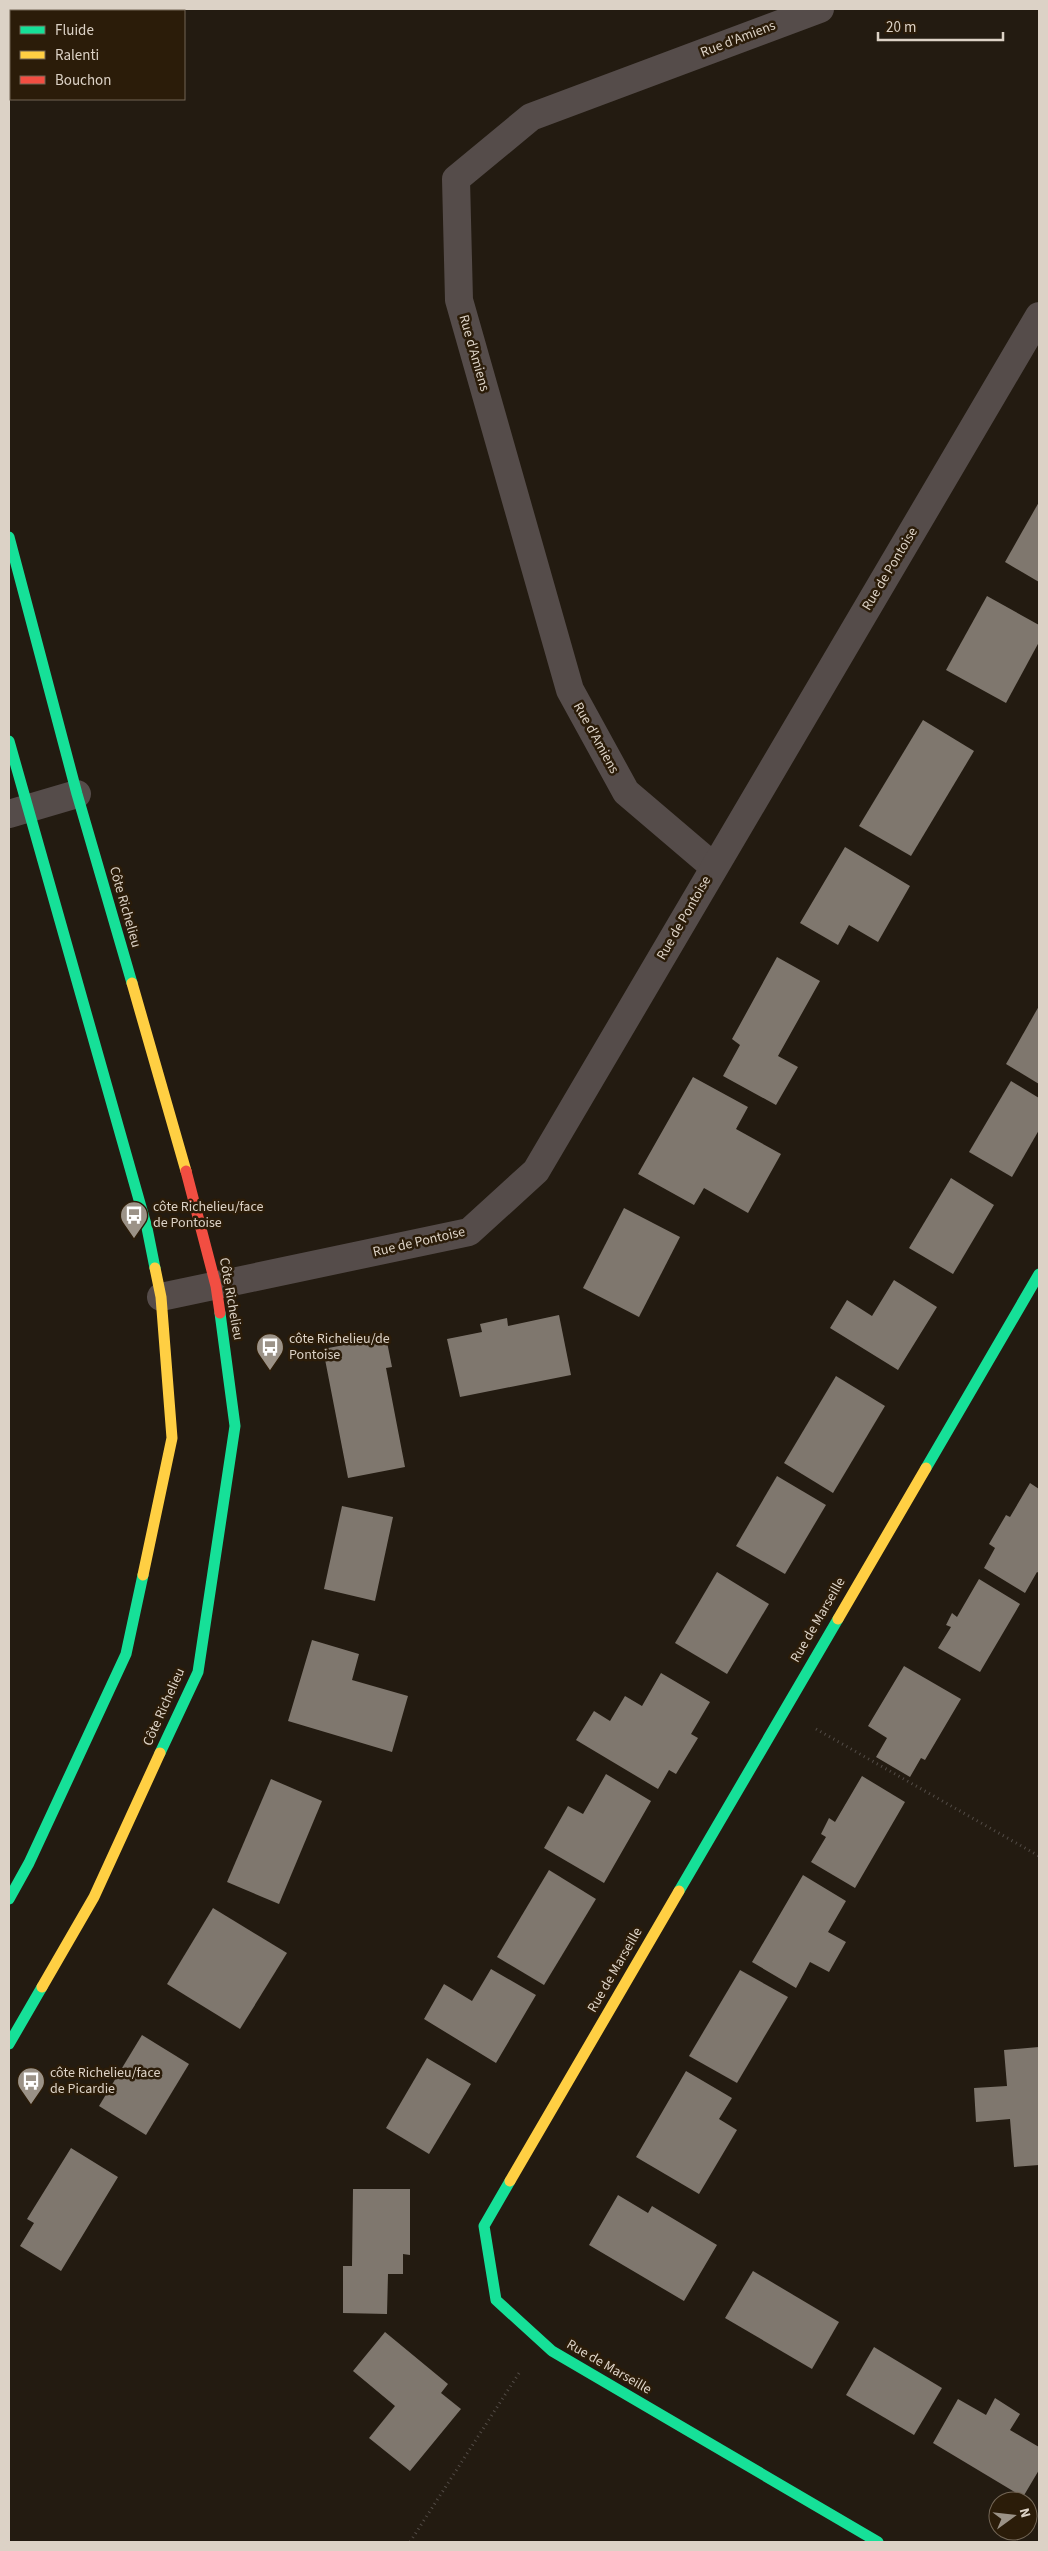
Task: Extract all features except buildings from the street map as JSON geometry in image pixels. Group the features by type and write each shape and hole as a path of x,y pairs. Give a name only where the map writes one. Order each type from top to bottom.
{"street":[{"name":"Rue d'Amiens","path":"714,867 626,792 570,690 459,300 456,179 531,117 820,9"},
{"name":"Rue de Pontoise","path":"161,1298 469,1232 536,1171 1039,316"},
{"name":"Côte Richelieu","path":"9,537 77,794 198,1213 216,1286 235,1426 198,1672 94,1897 9,2044"},
{"path":"9,741 18,811 147,1228 161,1298 172,1438 126,1654 30,1863 9,1899"},
{"path":"18,811 77,794"},
{"name":"Rue de Marseille","path":"878,2542 552,2351 496,2300 484,2226 783,1710 1039,1274"}],"path":[{"path":"783,1710 1039,1856"},
{"path":"410,2542 540,2340"}],"traffic: fast":[{"path":"9,537 77,794 132,983"},
{"path":"9,741 147,1228 155,1268"},
{"path":"926,1468 1039,1274"},
{"path":"160,1753 198,1672 235,1426 220,1313"},
{"path":"9,1899 29,1863 126,1654 143,1575"},
{"path":"679,1891 838,1619"},
{"path":"9,2044 42,1987"},
{"path":"510,2181 484,2226 496,2300 552,2351 878,2542"}],"traffic: slow":[{"path":"132,983 186,1171"},
{"path":"143,1575 172,1438 161,1297 155,1268"},
{"path":"838,1619 926,1468"},
{"path":"42,1987 94,1897 160,1753"},
{"path":"510,2181 679,1891"}],"traffic: jam":[{"path":"186,1171 216,1286 220,1313"}],"place":[{"name":"côte Richelieu/face de Pontoise","path":"134,1239"},
{"name":"côte Richelieu/de Pontoise","path":"270,1371"},
{"name":"côte Richelieu/face de Picardie","path":"31,2105"}]}
